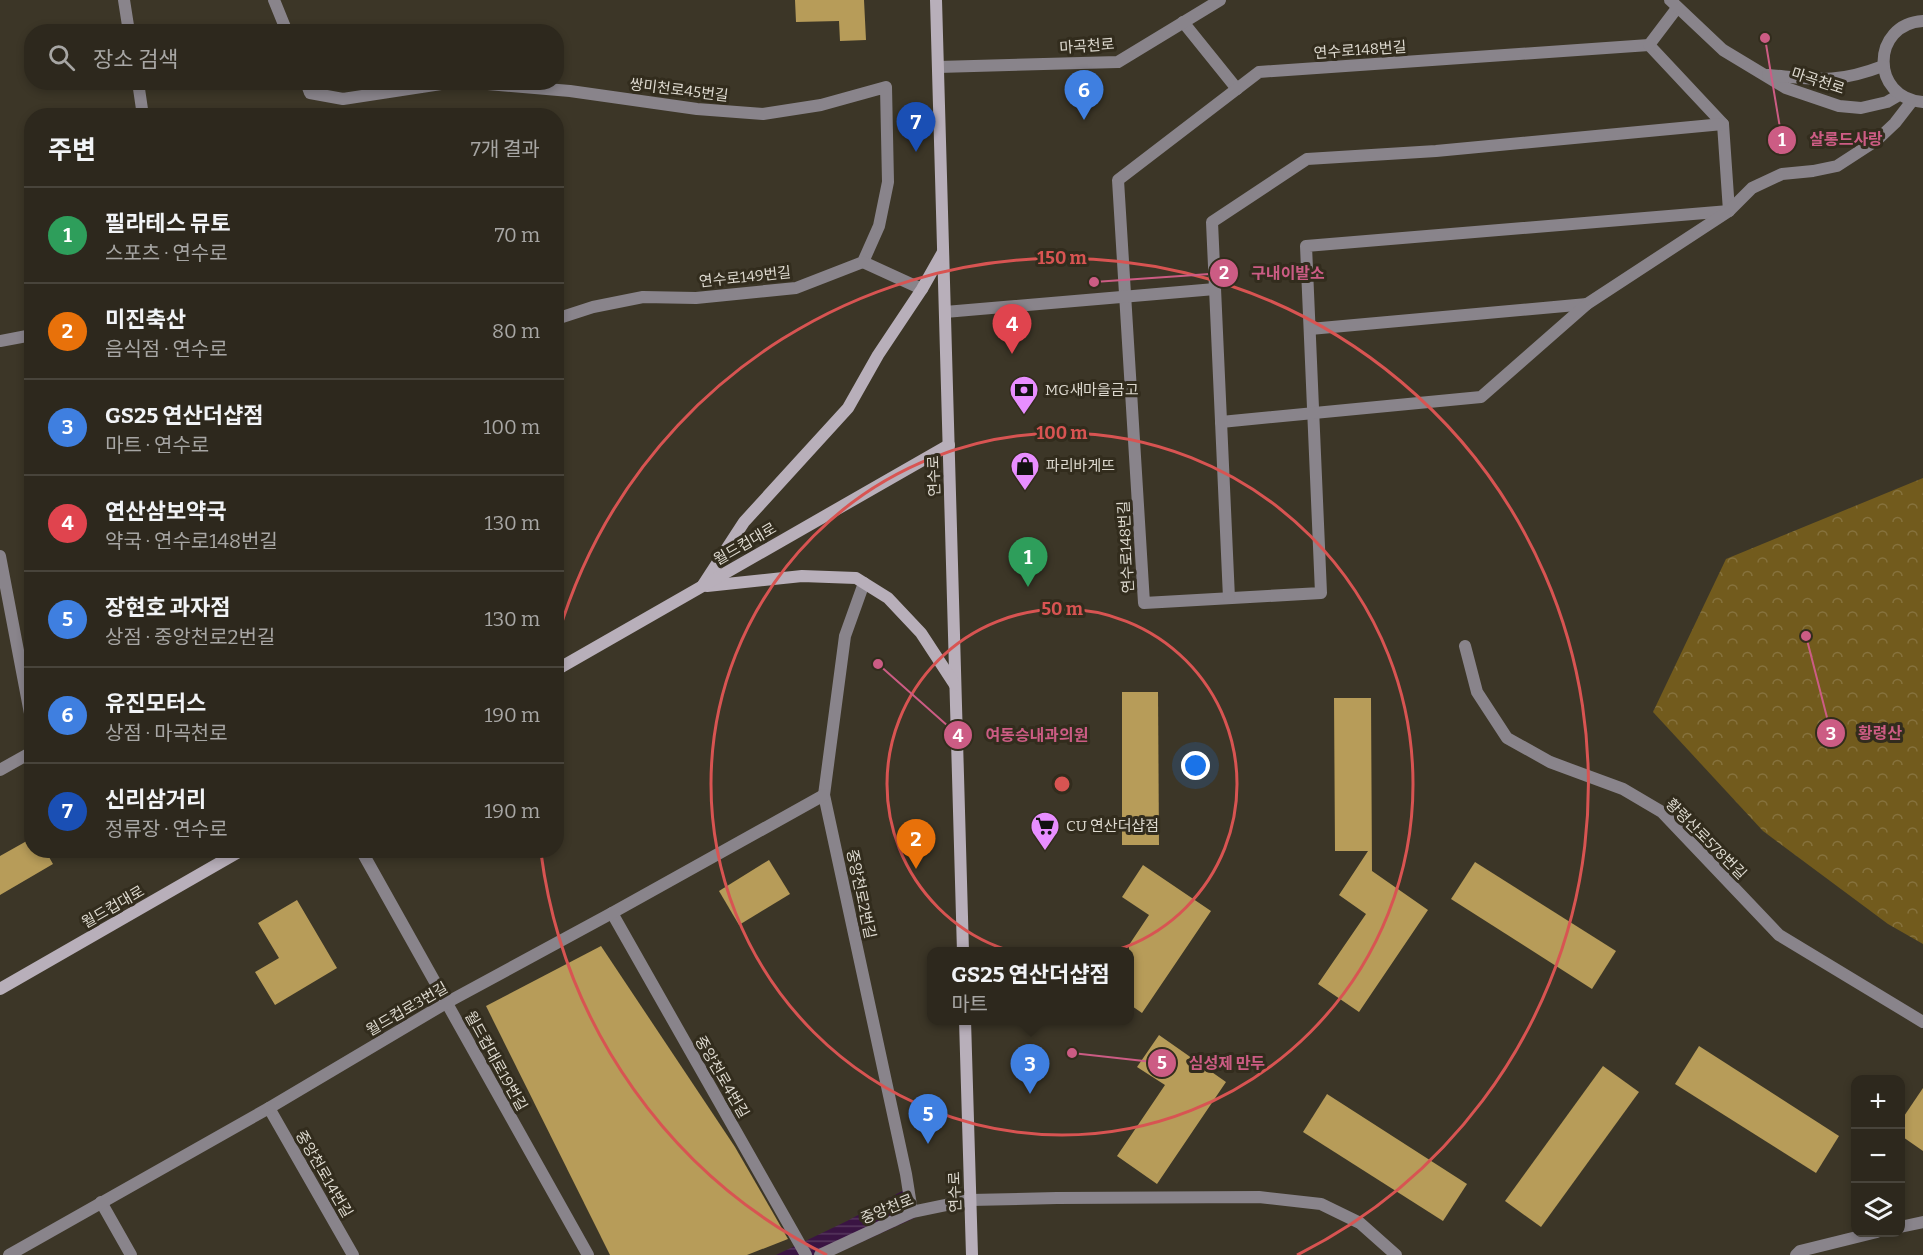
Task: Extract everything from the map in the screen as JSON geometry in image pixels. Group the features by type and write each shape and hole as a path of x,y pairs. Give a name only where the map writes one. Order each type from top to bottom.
{"main road":[{"name":"연수로","path":"936,0 963,947"},
{"path":"702,586 744,522 848,408 943,251"},
{"name":"월드컵대로","path":"564,665 949,445"},
{"path":"702,586 818,575 856,578 888,598 921,633 955,685"},
{"name":"월드컵대로","path":"0,989 228,858"},
{"name":"연수로","path":"965,1025 972,1255"}],"street":[{"path":"124,0 128,24"},
{"path":"274,0 284,24"},
{"name":"마곡천로","path":"938,67 1118,62 1220,0"},
{"path":"1673,4 1649,45 1723,124 1729,211"},
{"name":"마곡천로","path":"1673,4 1723,50 1786,88 1839,105 1861,108 1887,102 1899,95"},
{"path":"1221,422 1481,397 1587,304 1729,211 1752,188 1782,174 1837,166 1877,140 1917,101 1899,95 1888,82 1883,66 1885,47 1896,31 1912,22 1923,21"},
{"path":"1183,22 1237,89"},
{"name":"연수로148번길","path":"1649,45 1259,72 1119,180 1144,603 1321,593 1306,246 1729,211"},
{"name":"마곡천로","path":"1764,75 1816,80 1838,79 1859,75 1883,66"},
{"name":"쌍미천로45번길","path":"558,90 697,109 763,114 821,105 886,87 888,182 879,226 863,262"},
{"path":"139,90 142,108"},
{"path":"309,90 310,93 343,99 402,90"},
{"path":"1229,598 1212,222 1307,159 1436,151 1723,124"},
{"path":"863,262 922,289"},
{"name":"연수로149번길","path":"564,316 593,307 643,297 696,298 796,288 863,262"},
{"path":"945,312 1215,289"},
{"path":"1310,330 1587,304"},
{"path":"0,341 24,336"},
{"path":"0,556 24,682"},
{"name":"중앙천로2번길","path":"864,584 845,636 824,795 906,1174 912,1212"},
{"name":"황령산로578번길","path":"1465,646 1477,692 1507,738 1550,762 1623,789 1662,812 1779,935 1923,1022"},
{"path":"0,770 24,756"},
{"name":"월드컵로3번길","path":"9,1255 269,1108 446,1003 612,914 824,795"},
{"name":"월드컵대로19번길","path":"365,858 588,1255"},
{"name":"중앙천로4번길","path":"612,914 806,1255"},
{"name":"중앙천로14번길","path":"269,1108 353,1255"},
{"name":"중앙천로","path":"820,1255 912,1212 970,1200 1057,1197 1259,1197 1321,1204 1360,1223 1396,1255"},
{"path":"101,1202 131,1255"},
{"path":"1905,1226 1923,1222"},
{"path":"1796,1255 1800,1251 1860,1237"}],"green space":[{"path":"1923,478 1923,944 1888,924 1763,831 1653,712 1726,559"}],"shaded area":[{"path":"904,1190 919,1216 833,1255 776,1255 847,1221"}],"building":[{"path":"795,0 864,0 866,40 840,41 839,21 796,22"},
{"path":"1122,692 1158,692 1159,845 1122,845"},
{"path":"1334,698 1371,698 1372,871 1428,910 1359,1012 1318,984 1366,914 1339,895 1368,851 1335,851"},
{"path":"24,842 24,858 50,858 53,864 0,895 0,856"},
{"path":"769,860 790,894 739,925 719,891"},
{"path":"1475,862 1616,951 1592,989 1451,899"},
{"path":"1143,865 1211,911 1142,1013 1134,1007 1134,947 1129,947 1129,945 1149,915 1122,897"},
{"path":"297,900 337,968 275,1005 255,972 279,958 258,923"},
{"path":"601,946 735,1147 788,1239 747,1255 610,1255 486,1006"},
{"path":"1159,1035 1226,1082 1157,1184 1117,1156 1165,1085 1137,1067"},
{"path":"1699,1046 1839,1136 1816,1173 1675,1084"},
{"path":"1603,1066 1639,1092 1541,1227 1505,1201"},
{"path":"1923,1088 1923,1151 1905,1138 1905,1115"},
{"path":"1327,1094 1467,1184 1443,1221 1303,1132"}],"place":[{"name":"살롱드사랑","path":"1765,38"},
{"name":"유진모터스","path":"1084,120"},
{"name":"신리삼거리","path":"916,152"},
{"name":"구내이발소","path":"1094,282"},
{"name":"연산삼보약국","path":"1012,354"},
{"name":"MG새마을금고","path":"1024,416"},
{"name":"파리바게뜨","path":"1025,492"},
{"name":"필라테스 뮤토","path":"1028,587"},
{"name":"황령산","path":"1806,636"},
{"name":"여동승내과의원","path":"878,664"},
{"name":"CU 연산더샵점","path":"1045,852"},
{"name":"미진축산","path":"916,869"},
{"name":"심성제 만두","path":"1072,1053"},
{"name":"GS25 연산더샵점","path":"1030,1094"},
{"name":"장현호 과자점","path":"928,1144"}]}
